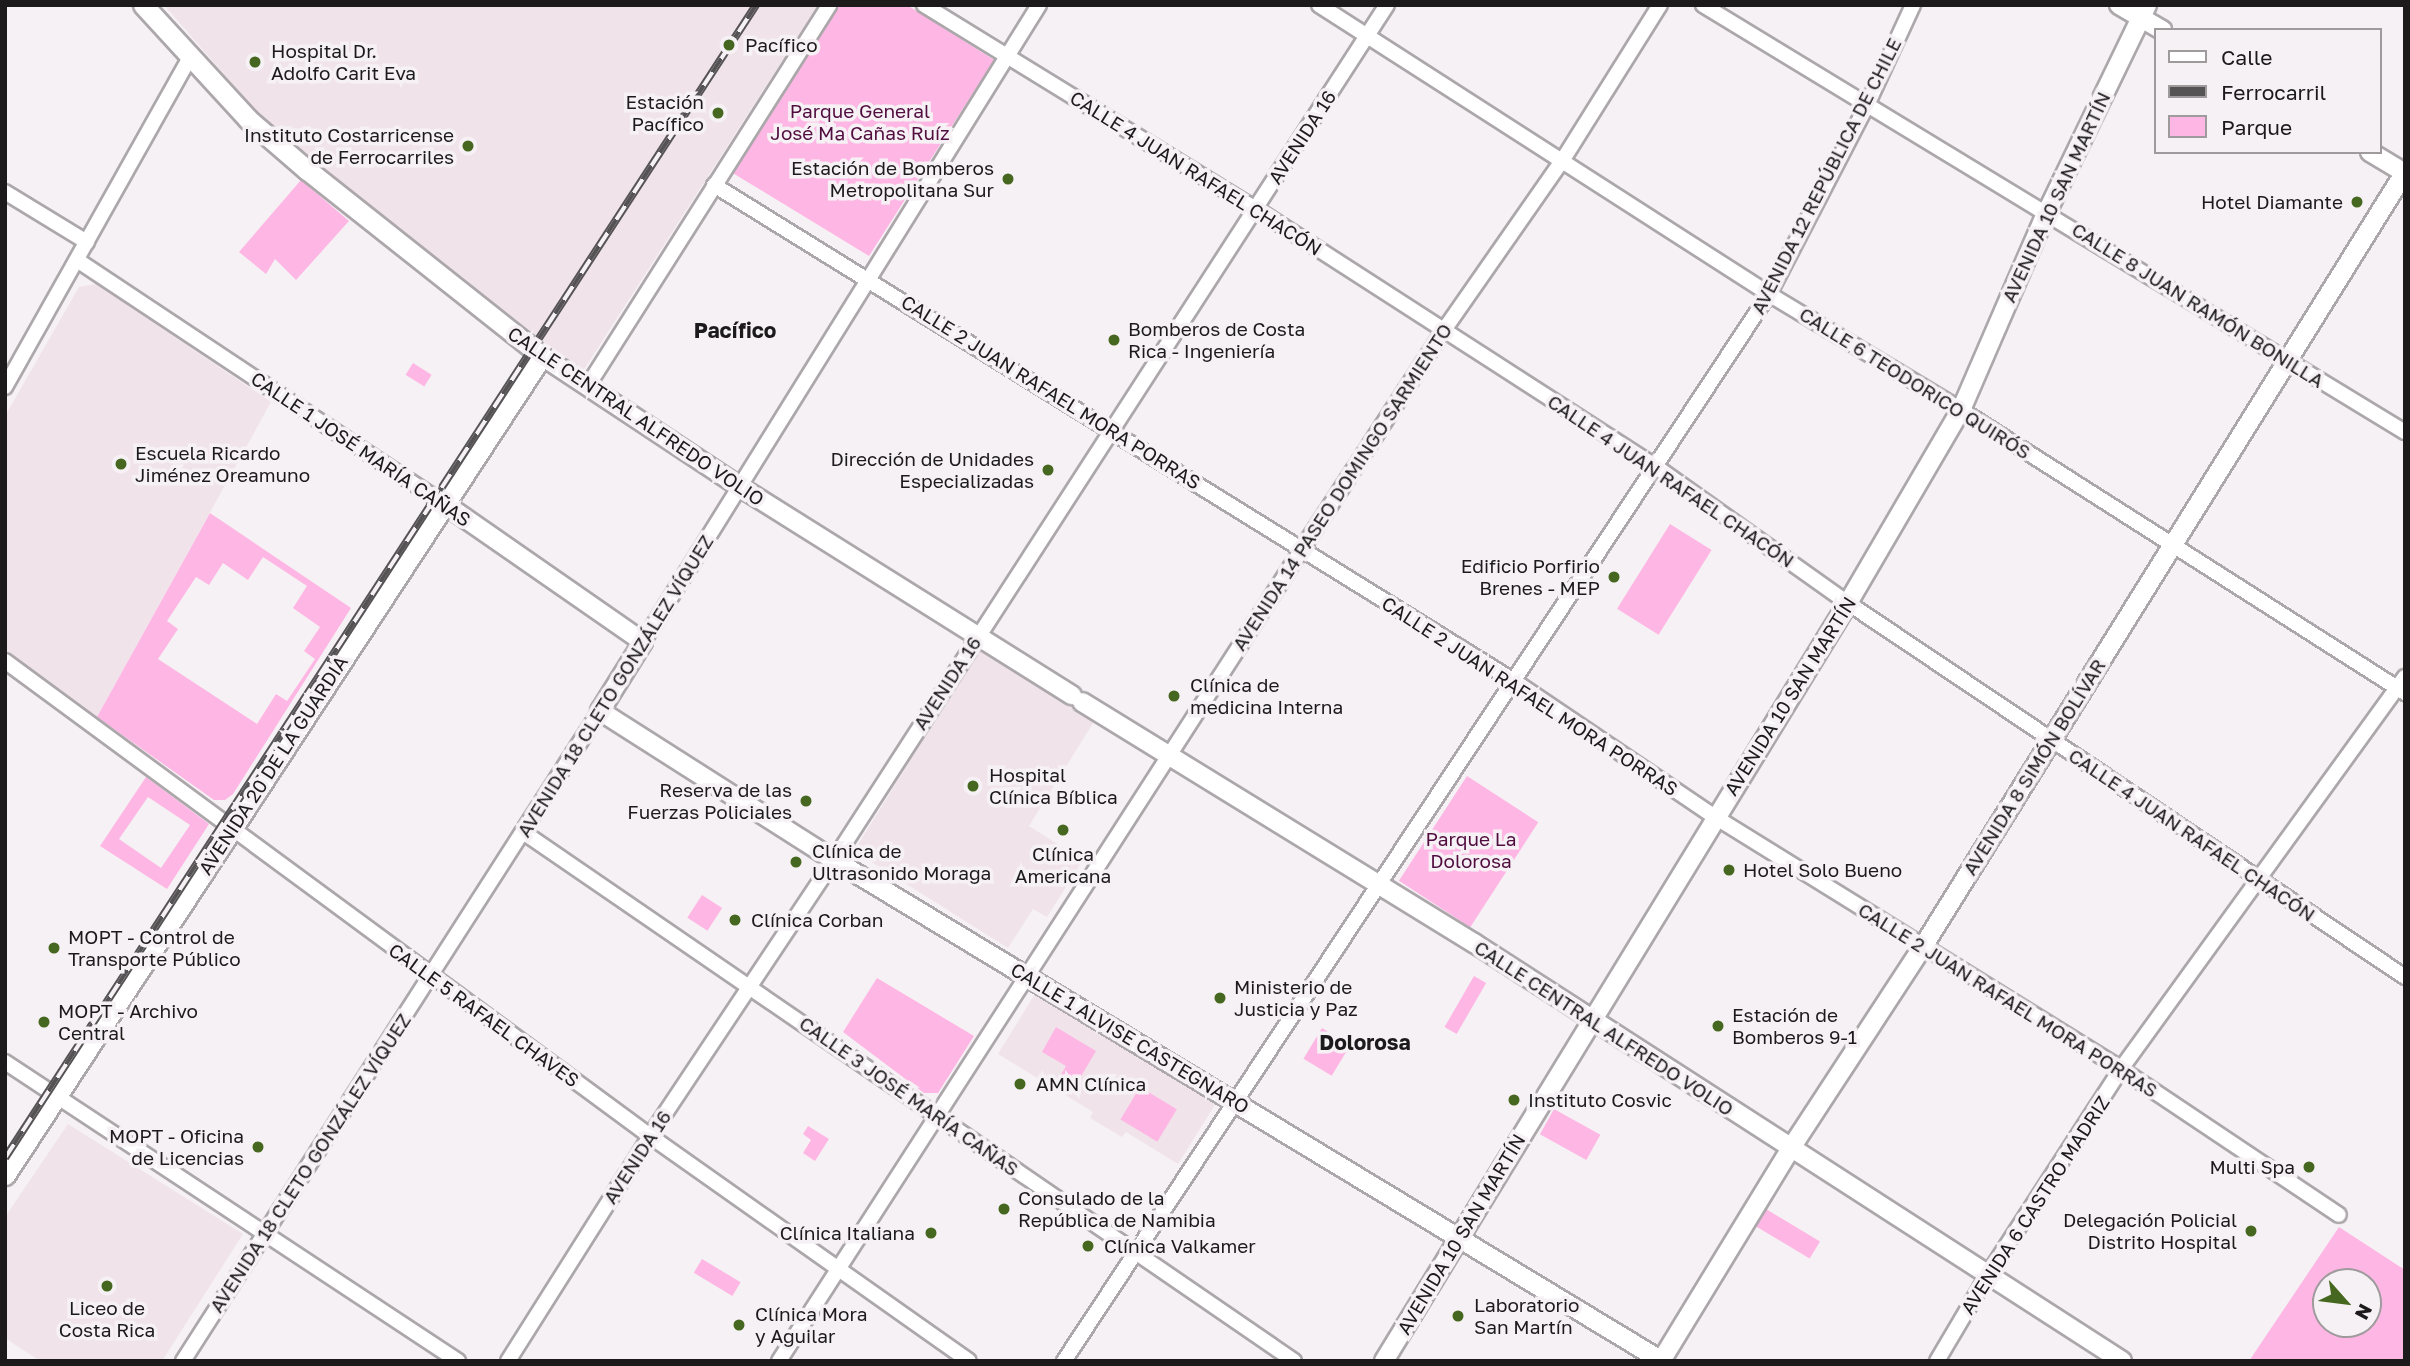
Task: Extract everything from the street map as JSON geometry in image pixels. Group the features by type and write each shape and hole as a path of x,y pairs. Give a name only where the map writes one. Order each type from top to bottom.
{"main road":[{"name":"CALLE CENTRAL ALFREDO VOLIO","path":"143,5 248,119 307,170 542,356"},
{"name":"AVENIDA 20 DE LA GUARDIA","path":"5,1175 542,356"}],"street":[{"path":"587,387 829,5"},
{"name":"CALLE 4 JUAN RAFAEL CHACÓN","path":"924,5 1256,209 1655,466 1848,603 2405,977"},
{"name":"AVENIDA 18 CLETO GONZÁLEZ VÍQUEZ","path":"183,1361 600,711 1039,5"},
{"name":"CALLE 6 TEODORICO QUIRÓS","path":"1319,5 1769,294 1961,410 2402,686"},
{"name":"AVENIDA 16","path":"508,1361 650,1136 834,860 1110,429 1387,5"},
{"name":"AVENIDA 14 PASEO DOMINGO SARMIENTO","path":"779,1361 1444,330 1562,161 1660,5"},
{"name":"CALLE 8 JUAN RAMÓN BONILLA","path":"1703,5 2405,432"},
{"name":"AVENIDA 12 REPÚBLICA DE CHILE","path":"1064,1361 1769,294 1867,105 1913,5"},
{"path":"2119,5 2144,11 2160,28"},
{"name":"AVENIDA 10 SAN MARTÍN","path":"1384,1361 1714,817 1848,603 1961,410 2046,214 2144,11"},
{"path":"5,387 190,58"},
{"path":"2374,154 2405,172"},
{"name":"AVENIDA 8 SIMÓN BOLÍVAR","path":"1661,1361 1791,1148 1924,945 2405,172"},
{"name":"CALLE 2 JUAN RAFAEL MORA PORRAS","path":"714,185 870,279 1514,681 1714,817 2121,1069 2339,1215"},
{"path":"5,192 86,242"},
{"name":"CALLE 1 JOSÉ MARÍA CAÑAS","path":"77,260 446,505 643,642"},
{"name":"CALLE CENTRAL ALFREDO VOLIO","path":"542,356 740,487 976,637 1380,883 2122,1361"},
{"name":"CALLE 5 RAFAEL CHAVES","path":"5,661 233,826 429,976 969,1361"},
{"name":"AVENIDA 6 CASTRO MADRIZ","path":"1937,1361 1989,1273 2121,1069 2256,878 2402,686"},
{"name":"CALLE 1 ALVISE CASTEGNARO","path":"600,711 834,860 1461,1236 1661,1361"},
{"name":"CALLE 3 JOSÉ MARÍA CAÑAS","path":"523,832 1294,1361"},
{"path":"5,1062 458,1361"}],"shaded area":[{"path":"164,5 818,5 583,371 347,190 262,118"},
{"name":"Escuela Ricardo Jiménez Oreamuno","path":"96,284 271,402 97,717 5,652 5,416 79,287"},
{"name":"Hospital Clínica Bíblica","path":"980,648 1095,720 1029,826 1083,860 1047,917 1033,909 1008,948 854,851"},
{"path":"1038,989 1218,1100 1178,1164 1126,1132 1122,1137 1090,1118 1093,1112 998,1054"},
{"name":"Liceo de Costa Rica","path":"68,1124 243,1234 162,1361 40,1361 5,1338 5,1217"}],"green space":[{"name":"Parque General José Mª Cañas Ruíz","path":"839,5 907,5 994,60 869,256 731,172"},
{"path":"301,180 349,221 296,280 275,259 266,274 239,252"},
{"path":"413,363 432,375 424,387 406,375"},
{"path":"210,513 351,608 233,794 225,800 214,800 97,717","holes":["263,557 307,586 293,608 320,627 304,651 315,659 287,701 276,694 257,724 158,659 178,629 167,621 196,577 209,585 223,563 248,580"]},
{"path":"1670,524 1712,550 1659,635 1617,609"},
{"name":"Parque La Dolorosa","path":"1467,776 1538,822 1470,927 1399,881"},
{"path":"146,777 209,824 167,889 100,846","holes":["148,797 190,825 161,868 119,839"]},
{"path":"702,895 722,908 707,931 687,918"},
{"path":"1474,976 1486,983 1457,1034 1444,1027"},
{"path":"877,978 974,1036 938,1093 924,1093 843,1032"},
{"path":"1056,1027 1096,1051 1070,1095 1055,1085 1066,1066 1042,1052"},
{"path":"1322,1028 1350,1045 1332,1076 1303,1059"},
{"path":"1140,1087 1177,1109 1157,1142 1120,1120"},
{"path":"1554,1109 1600,1135 1586,1160 1540,1134"},
{"path":"808,1126 829,1139 815,1161 803,1153 811,1140 803,1134"},
{"path":"1766,1209 1820,1241 1810,1259 1756,1226"},
{"path":"2339,1227 2405,1270 2405,1361 2249,1361"},
{"path":"702,1259 741,1282 732,1296 694,1273"}],"railway":[{"path":"5,1158 756,5"}],"place":[{"name":"Pacífico","path":"729,45"},
{"name":"Hospital Dr. Adolfo Carit Eva","path":"255,62"},
{"name":"Estación Pacífico","path":"718,113"},
{"name":"Instituto Costarricense de Ferrocarriles","path":"468,146"},
{"name":"Estación de Bomberos Metropolitana Sur","path":"1008,179"},
{"name":"Hotel Diamante","path":"2357,202"},
{"name":"Bomberos de Costa Rica - Ingeniería","path":"1114,340"},
{"name":"Escuela Ricardo Jiménez Oreamuno","path":"121,464"},
{"name":"Dirección de Unidades Especializadas","path":"1048,470"},
{"name":"Edificio Porfirio Brenes - MEP","path":"1614,577"},
{"name":"Clínica de medicina Interna","path":"1174,696"},
{"name":"Hospital Clínica Bíblica","path":"973,786"},
{"name":"Reserva de las Fuerzas Policiales","path":"806,801"},
{"name":"Clínica Americana","path":"1063,830"},
{"name":"Clínica de Ultrasonido Moraga","path":"796,862"},
{"name":"Hotel Solo Bueno","path":"1729,870"},
{"name":"Clínica Corban","path":"735,920"},
{"name":"MOPT - Control de Transporte Público","path":"54,948"},
{"name":"Ministerio de Justicia y Paz","path":"1220,998"},
{"name":"MOPT - Archivo Central","path":"44,1022"},
{"name":"Estación de Bomberos 9-1","path":"1718,1026"},
{"name":"AMN Clínica","path":"1020,1084"},
{"name":"Instituto Cosvic","path":"1514,1100"},
{"name":"MOPT - Oficina de Licencias","path":"258,1147"},
{"name":"Multi Spa","path":"2309,1167"},
{"name":"Consulado de la República de Namibia","path":"1004,1209"},
{"name":"Delegación Policial Distrito Hospital","path":"2251,1231"},
{"name":"Clínica Italiana","path":"931,1233"},
{"name":"Clínica Valkamer","path":"1088,1246"},
{"name":"Liceo de Costa Rica","path":"107,1286"},
{"name":"Laboratorio San Martín","path":"1458,1316"},
{"name":"Clínica Mora y Aguilar","path":"739,1325"}],"district":[{"name":"Pacífico","path":"735,330"},
{"name":"Dolorosa","path":"1365,1042"}]}
